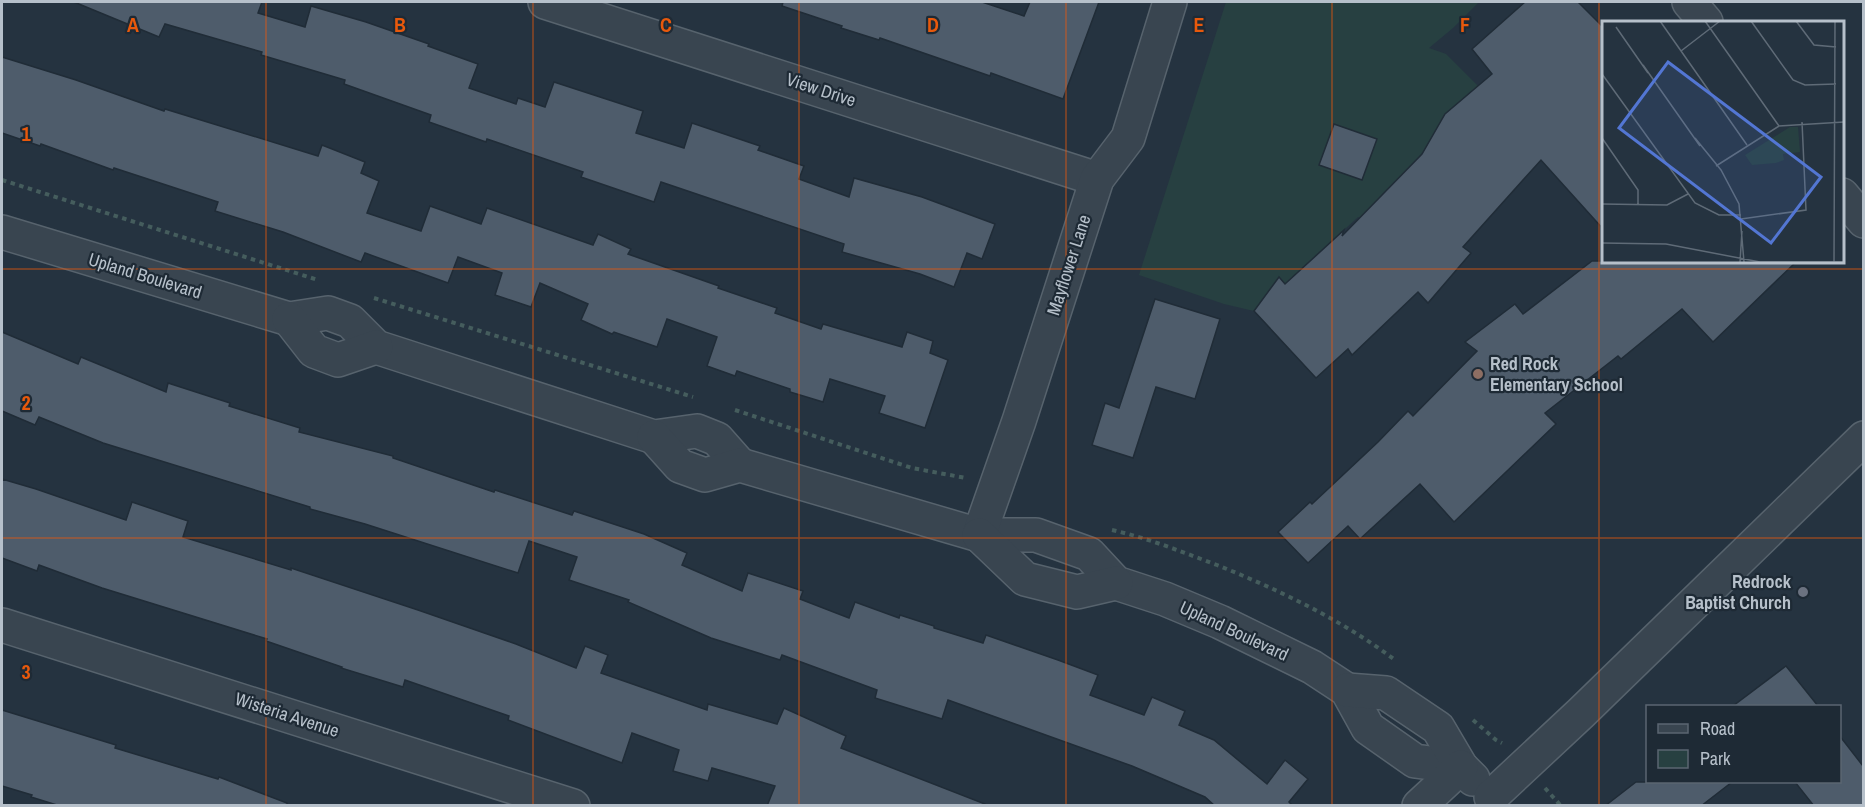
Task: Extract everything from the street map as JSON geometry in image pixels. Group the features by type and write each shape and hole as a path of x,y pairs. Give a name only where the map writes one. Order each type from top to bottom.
{"street":[{"name":"View Drive","path":"545,2 1097,179"},
{"name":"Mayflower Lane","path":"979,535 1019,421 1097,179 1128,138 1170,2"},
{"path":"1689,2 1705,21"},
{"path":"1844,197 1863,221"},
{"name":"Upland Boulevard","path":"2,232 289,319 314,351 338,360 376,347 654,437 680,466 705,475 740,465 979,535 1041,536 1089,554 1116,583 1165,599 1220,622 1312,667 1347,690 1368,728 1415,761 1461,767"},
{"path":"1419,806 1461,767 1495,801 1581,713 1863,438"},
{"name":"Upland Boulevard","path":"979,535 1025,579 1077,592 1116,583"},
{"name":"Wisteria Avenue","path":"2,625 573,806"}],"path":[{"path":"2,180 320,280"},
{"path":"365,295 700,399"},
{"path":"733,410 912,468 971,479"},
{"path":"1109,529 1144,537 1256,581 1337,622 1399,663"},
{"path":"1466,714 1505,745"}],"green space":[{"path":"1226,2 1479,2 1429,48 1446,54 1478,86 1445,114 1425,149 1430,155 1366,221 1358,217 1285,284 1279,277 1254,311 1224,304 1139,275"}],"building":[{"path":"74,2 262,2 258,13 305,27 311,6 366,22 478,64 469,88 516,104 518,98 545,107 554,82 643,111 636,133 684,148 692,123 760,146 758,150 804,166 799,179 849,197 854,178 922,197 995,224 982,259 967,253 954,287 920,274 842,252 844,244 661,182 654,202 581,177 583,172 429,122 431,115 344,84 345,80 261,55 262,52 165,24 159,37"},
{"path":"783,2 982,2 1024,16 1030,2 1099,2 1063,99 991,73 990,76 880,38 879,40 841,28 842,26 782,6"},
{"path":"1525,2 1578,2 1602,26 1602,228 1541,160 1463,247 1471,253 1428,303 1418,292 1352,355 1348,349 1316,378 1254,311 1279,277 1285,284 1344,230 1342,236 1422,154 1445,114 1492,74 1472,49"},
{"path":"2,57 164,111 165,109 318,156 322,145 365,162 361,173 379,181 367,213 421,231 430,206 481,224 487,208 593,245 598,234 631,249 628,254 777,308 775,313 821,329 823,324 902,347 907,332 933,341 930,353 948,360 925,428 879,413 885,396 830,379 823,402 737,371 735,376 707,366 717,337 667,319 657,347 614,332 612,334 581,320 588,304 540,283 531,307 495,295 502,273 458,257 448,283 365,253 361,262 283,232 215,211 218,202 2,133"},
{"path":"1334,124 1377,139 1362,180 1319,165"},
{"path":"1592,261 1796,262 1713,342 1682,309 1621,359 1618,356 1545,413 1556,424 1454,522 1420,484 1360,539 1348,526 1308,563 1278,532 1310,502 1312,504 1408,411 1413,416 1477,351 1465,342 1515,304 1523,314"},
{"path":"1155,299 1220,319 1195,399 1156,387 1133,458 1092,445 1105,403 1119,408"},
{"path":"2,332 78,364 81,357 166,392 168,383 230,403 229,406 300,428 299,432 393,456 393,458 494,492 495,490 572,515 574,511 644,534 687,553 682,565 742,591 748,573 803,591 800,599 849,618 855,602 899,618 900,615 983,643 986,635 1098,675 1090,695 1144,715 1152,697 1185,711 1179,725 1214,740 1267,784 1285,760 1308,779 1289,802 1293,806 1215,806 1205,797 1132,766 948,700 942,719 875,698 877,690 782,655 780,660 711,638 628,602 629,600 569,580 577,557 529,541 518,573 103,443 39,417 35,425 2,411"},
{"path":"2,479 126,520 132,502 188,521 183,537 291,570 291,568 418,610 516,644 576,668 585,646 608,655 601,673 707,710 708,704 777,724 784,708 846,736 841,748 985,804 985,806 767,806 775,786 712,768 708,781 673,771 679,750 632,733 622,763 508,720 509,716 405,680 403,687 341,668 266,641 267,639 102,588 39,565 37,571 2,558"},
{"path":"1786,666 1817,705 1734,705"},
{"path":"2,710 116,745 115,748 218,779 219,777 287,803 287,806 60,806 31,797 32,795 2,786"},
{"path":"1841,738 1863,766 1863,806 1814,806 1796,783 1841,783"},
{"path":"1636,782 1731,783 1701,806 1605,806"}],"place":[{"name":"Red Rock Elementary School","path":"1478,374"},
{"name":"Redrock Baptist Church","path":"1803,592"}]}
